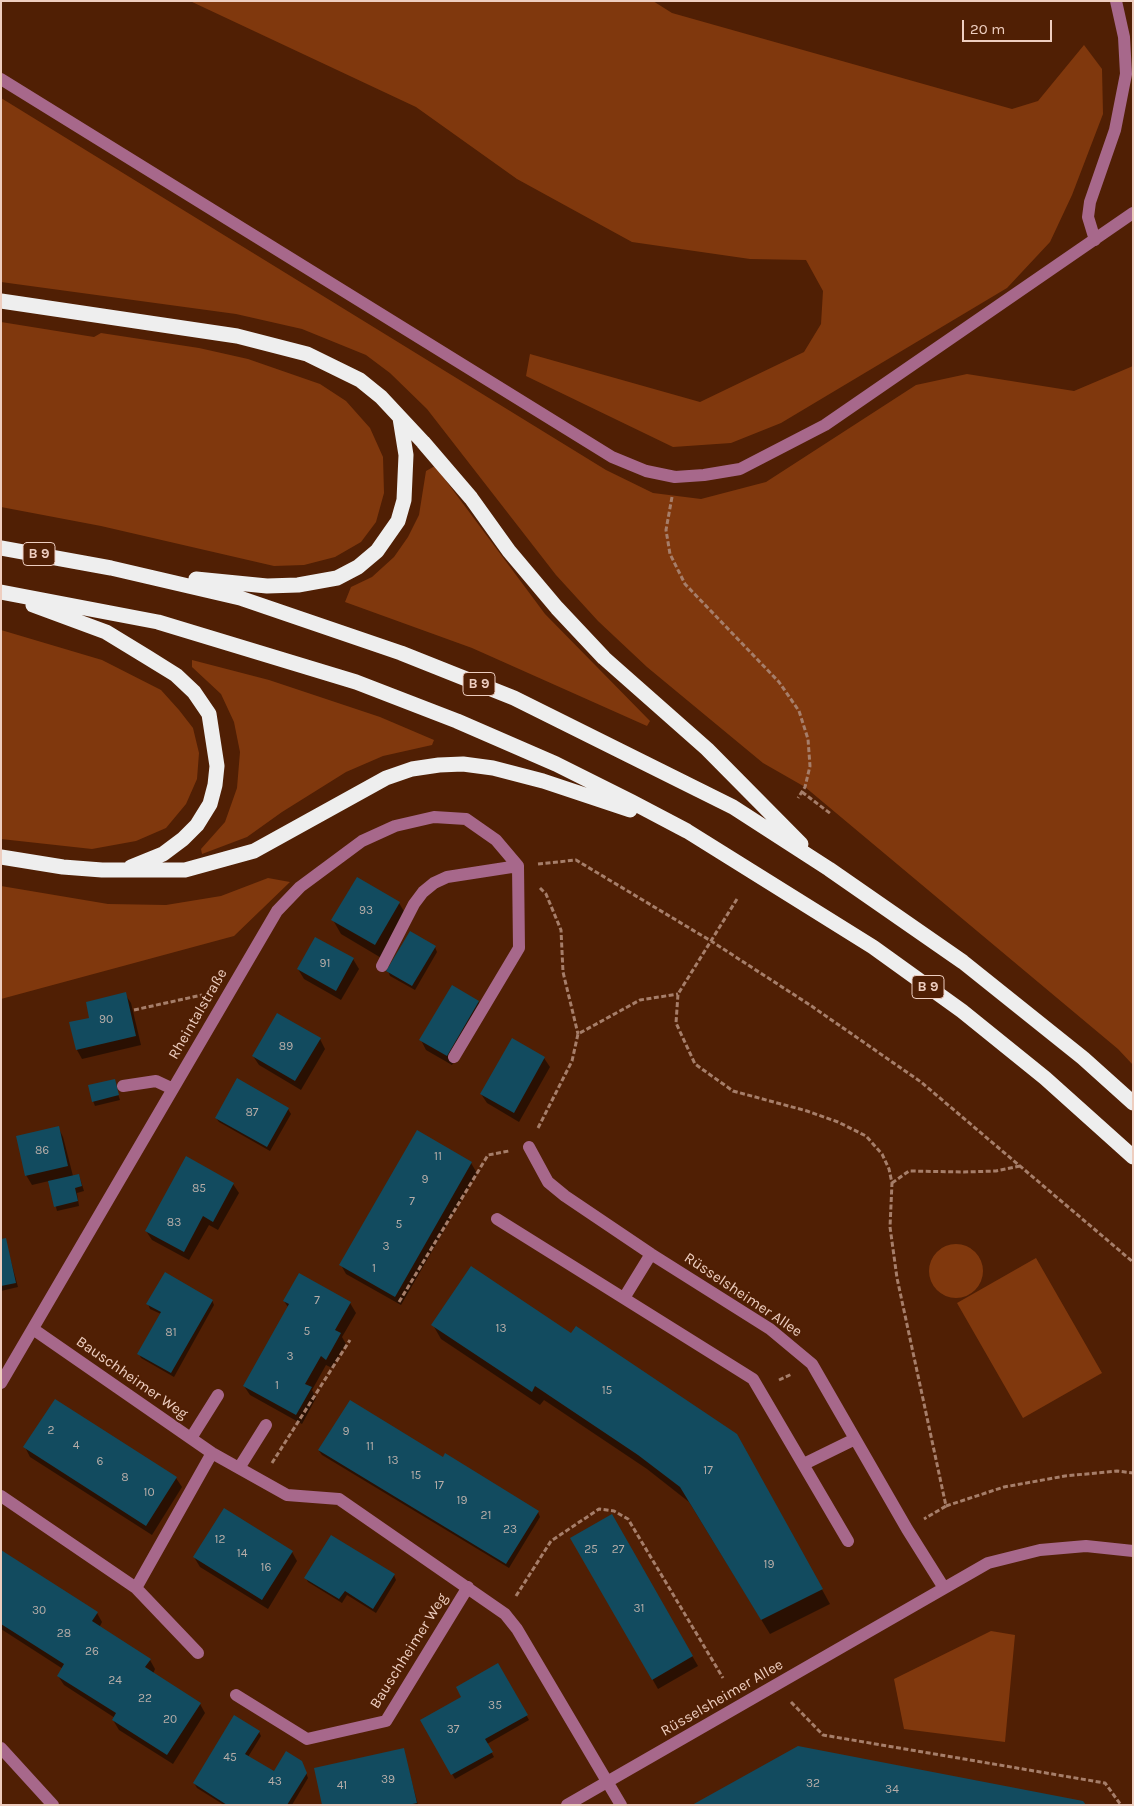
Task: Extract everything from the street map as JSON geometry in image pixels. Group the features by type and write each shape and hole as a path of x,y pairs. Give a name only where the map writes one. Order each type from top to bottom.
{"highway":[{"path":"1,301 237,336 307,354 360,380 381,397 471,498 509,551 557,608 604,658 714,756 820,863"},
{"path":"111,568 224,583 267,586 317,583 337,578 358,567 377,551 398,521 404,500 406,455 400,418"},
{"name":"B 9","path":"1,548 111,568 240,598 402,652 514,698 733,807 820,863 971,968 1083,1058 1133,1103"},
{"path":"1,592 106,632 176,675 194,692 209,714 217,766 216,785 210,804 197,825 163,854 122,870"},
{"name":"B 9","path":"1,592 158,622 356,682 556,764 687,831 873,947 962,1011 1045,1078 1133,1157"},
{"path":"1,857 63,867 122,870 185,870 254,851 386,778 412,770 463,764 493,768 598,798 687,831"}],"street":[{"path":"1095,240 1088,217 1090,202 1115,130 1126,74 1124,37 1116,1"},
{"path":"1,79 612,457 646,471 675,477 704,475 740,469 825,425 1133,213"},
{"name":"Rheintalstraße","path":"1,1383 277,911 300,887 362,841 395,826 434,817 466,819 496,840 518,866"},
{"path":"382,966 414,904 423,892 434,883 447,877 518,866 519,948 454,1057"},
{"path":"123,1086 156,1081 173,1089"},
{"name":"Rüsselsheimer Allee","path":"529,1147 548,1182 651,1254 770,1329 812,1364 907,1529 944,1588"},
{"path":"498,1219 753,1378 848,1541"},
{"path":"624,1298 651,1254"},
{"name":"Bauschheimer Weg","path":"33,1329 212,1453 287,1495 339,1499 505,1614 517,1629 621,1805"},
{"path":"191,1438 218,1394"},
{"path":"239,1468 266,1424"},
{"path":"804,1464 855,1440"},
{"path":"136,1588 212,1453"},
{"path":"1,1496 136,1588 198,1653"},
{"name":"Rüsselsheimer Allee","path":"567,1805 988,1563 1040,1550 1086,1546 1133,1551"},
{"name":"Bauschheimer Weg","path":"236,1695 307,1739 386,1721 468,1587"},
{"path":"1,1748 53,1805"}],"path":[{"path":"675,477 666,530 670,554 685,584 778,682 800,711 808,740 810,766 802,792 798,798"},
{"path":"802,792 831,814"},
{"path":"518,866 576,860 711,941 810,1005 921,1082 1133,1262"},
{"path":"399,1302 488,1155 529,1147 572,1061 578,1034 563,972 561,930 546,894 518,866"},
{"path":"737,899 678,994 676,1023 695,1064 733,1091 807,1111 838,1122 866,1136 882,1154 889,1169 892,1183 890,1227 897,1278 946,1506"},
{"path":"578,1034 640,1000 678,994"},
{"path":"134,1010 205,995"},
{"path":"892,1183 909,1171 996,1171 1020,1166"},
{"path":"261,1480 350,1340"},
{"path":"761,1390 812,1364"},
{"path":"907,1529 946,1506 1004,1487 1117,1471 1133,1473"},
{"path":"505,1614 551,1541 599,1509 614,1511 628,1520 723,1678"},
{"path":"779,1684 792,1704 823,1735 1105,1783 1121,1805"}],"shaded area":[{"path":"190,1 653,1 672,13 1012,109 1038,101 1084,45 1102,69 1103,114 1072,195 1050,242 1007,288 781,423 731,443 673,447 526,376 530,354 700,402 804,352 821,324 823,291 806,260 750,259 632,242 517,179 416,107"},
{"path":"1,98 606,470 653,493 701,499 766,482 916,385 967,374 1074,391 1133,366 1133,1065 1118,1049 805,787 763,763 647,667 598,621 556,575 427,409 390,373 366,355 302,329 236,314 1,282"},
{"path":"1,322 94,337 101,333 199,348 248,359 320,384 346,401 370,428 383,457 384,493 376,522 361,542 335,557 304,565 274,566 101,526 1,507"},
{"path":"435,466 545,614 650,721 647,726 472,648 345,602 351,587 372,577 394,557 408,537 419,515 426,471"},
{"path":"1,630 102,660 161,690 179,710 193,728 199,753 197,779 186,804 166,828 136,841 92,849 1,839"},
{"path":"192,660 269,680 380,717 434,740 432,745 383,756 346,772 282,812 247,837 202,854 201,849 225,822 237,788 240,752 234,722 221,694 192,667"},
{"path":"268,878 290,882 234,936 1,999 1,886 108,904 166,905 221,896"},
{"path":"956,1244 966,1246 975,1252 981,1261 983,1271 981,1281 975,1290 966,1296 956,1298 946,1296 937,1290 931,1281 929,1271 931,1261 937,1252 946,1246"},
{"path":"1036,1258 1102,1373 1023,1418 957,1303"},
{"path":"991,1631 1015,1635 1005,1742 904,1729 894,1679"}],"building":[{"path":"357,877 400,902 375,945 331,920"},
{"path":"410,931 436,946 412,986 386,971"},
{"path":"315,937 354,958 336,991 297,969"},
{"path":"452,985 479,1001 447,1056 419,1040"},
{"path":"126,992 136,1036 76,1050 69,1022 89,1018 86,1002"},
{"path":"277,1013 321,1038 295,1081 252,1056"},
{"path":"512,1038 545,1057 514,1113 480,1094"},
{"path":"237,1078 289,1108 267,1147 215,1118"},
{"path":"115,1079 119,1095 92,1102 88,1085"},
{"path":"59,1126 68,1166 25,1176 16,1136"},
{"path":"417,1130 472,1162 395,1297 339,1265"},
{"path":"186,1156 234,1183 213,1222 203,1216 184,1252 145,1231"},
{"path":"79,1174 82,1186 75,1188 78,1201 54,1207 48,1181"},
{"path":"6,1238 16,1283 1,1286 1,1239"},
{"path":"471,1266 571,1333 576,1326 737,1434 823,1589 761,1620 680,1487 638,1455 535,1386 532,1392 431,1325"},
{"path":"165,1272 213,1300 171,1373 137,1354 161,1312 146,1304"},
{"path":"299,1273 351,1302 335,1330 341,1333 326,1360 321,1356 305,1384 312,1387 296,1415 243,1386 289,1304 283,1301"},
{"path":"55,1399 177,1477 146,1526 23,1447"},
{"path":"350,1400 443,1457 445,1453 539,1511 506,1564 318,1450"},
{"path":"224,1508 293,1551 262,1600 193,1557"},
{"path":"612,1514 693,1656 652,1680 570,1538"},
{"path":"331,1535 395,1574 373,1609 345,1591 339,1599 304,1578"},
{"path":"1,1550 98,1612 92,1621 151,1659 145,1667 201,1703 167,1755 112,1720 116,1713 57,1676 64,1664 1,1624"},
{"path":"498,1663 528,1715 485,1739 493,1752 451,1775 420,1720 461,1697 456,1687"},
{"path":"234,1715 260,1731 245,1754 274,1771 286,1751 302,1761 307,1773 287,1805 227,1805 193,1783"},
{"path":"798,1746 1083,1801 1086,1805 692,1805"},
{"path":"404,1748 417,1803 408,1805 322,1805 314,1768"}]}
